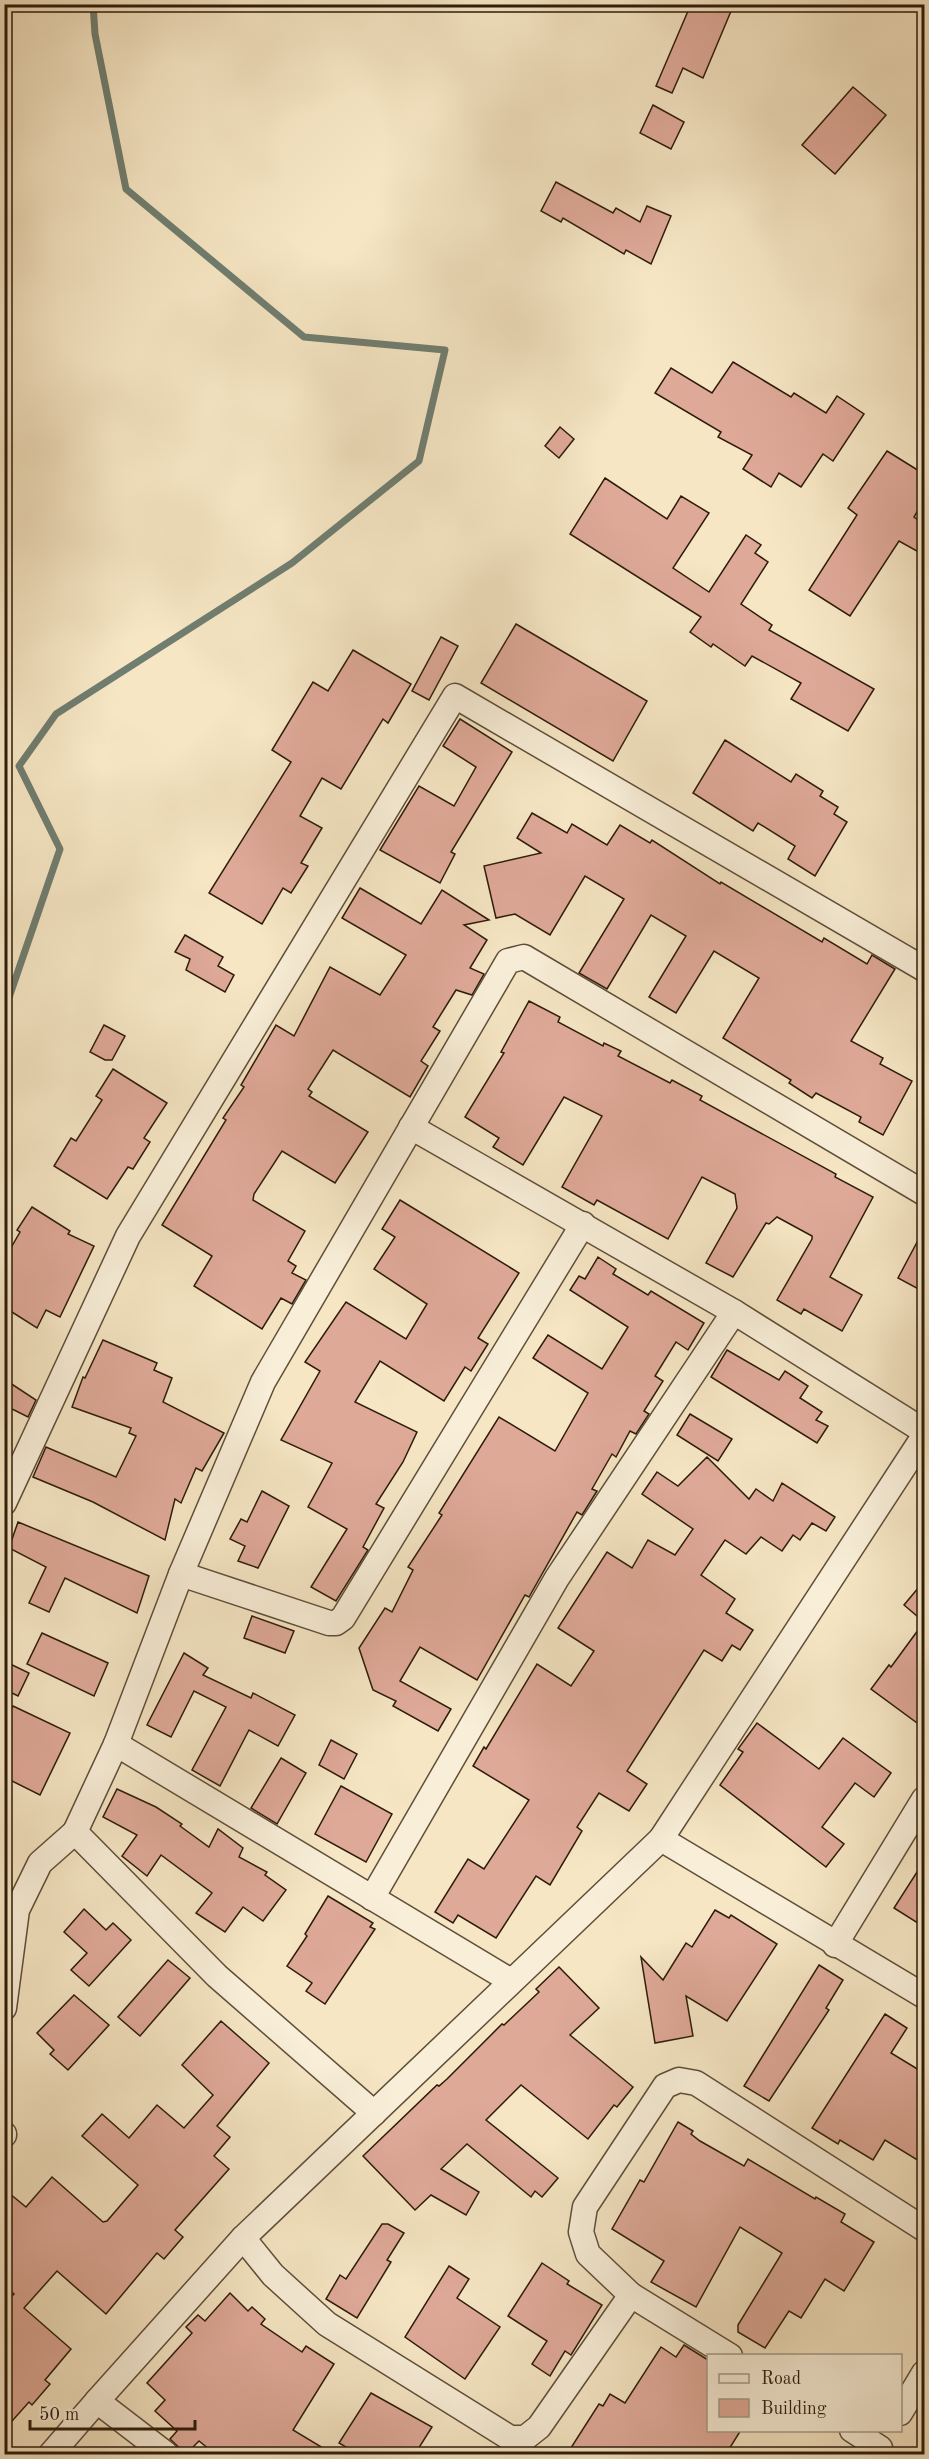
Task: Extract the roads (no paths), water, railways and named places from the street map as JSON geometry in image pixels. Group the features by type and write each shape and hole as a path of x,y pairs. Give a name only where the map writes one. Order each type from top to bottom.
{"street":[{"path":"4,1503 128,1236 455,696 924,969"},
{"path":"4,2008 17,1910 40,1863 75,1832 116,1744 181,1574 263,1382 508,961 524,957 924,1193"},
{"path":"411,1127 734,1311 924,1431"},
{"path":"181,1574 328,1623 336,1623 343,1618 583,1224"},
{"path":"372,1898 557,1578 734,1311"},
{"path":"51,2454 243,2238 661,1839 924,1436"},
{"path":"116,1744 511,1981"},
{"path":"835,1945 924,1799"},
{"path":"75,1832 217,1976 374,2113"},
{"path":"661,1839 835,1945 924,1996"},
{"path":"728,2354 631,2295 588,2254 581,2232 585,2207 665,2086 679,2080 696,2084 924,2229"},
{"path":"243,2238 273,2275 327,2324 510,2438 525,2438 539,2427 631,2295"},
{"path":"902,2410 924,2373"},
{"path":"98,2401 166,2454"},
{"path":"856,2432 882,2444"}],"waterway":[{"path":"4,1012 60,849 19,766 56,714 292,563 419,461 445,350 304,337 126,189 95,34 93,4"}]}
